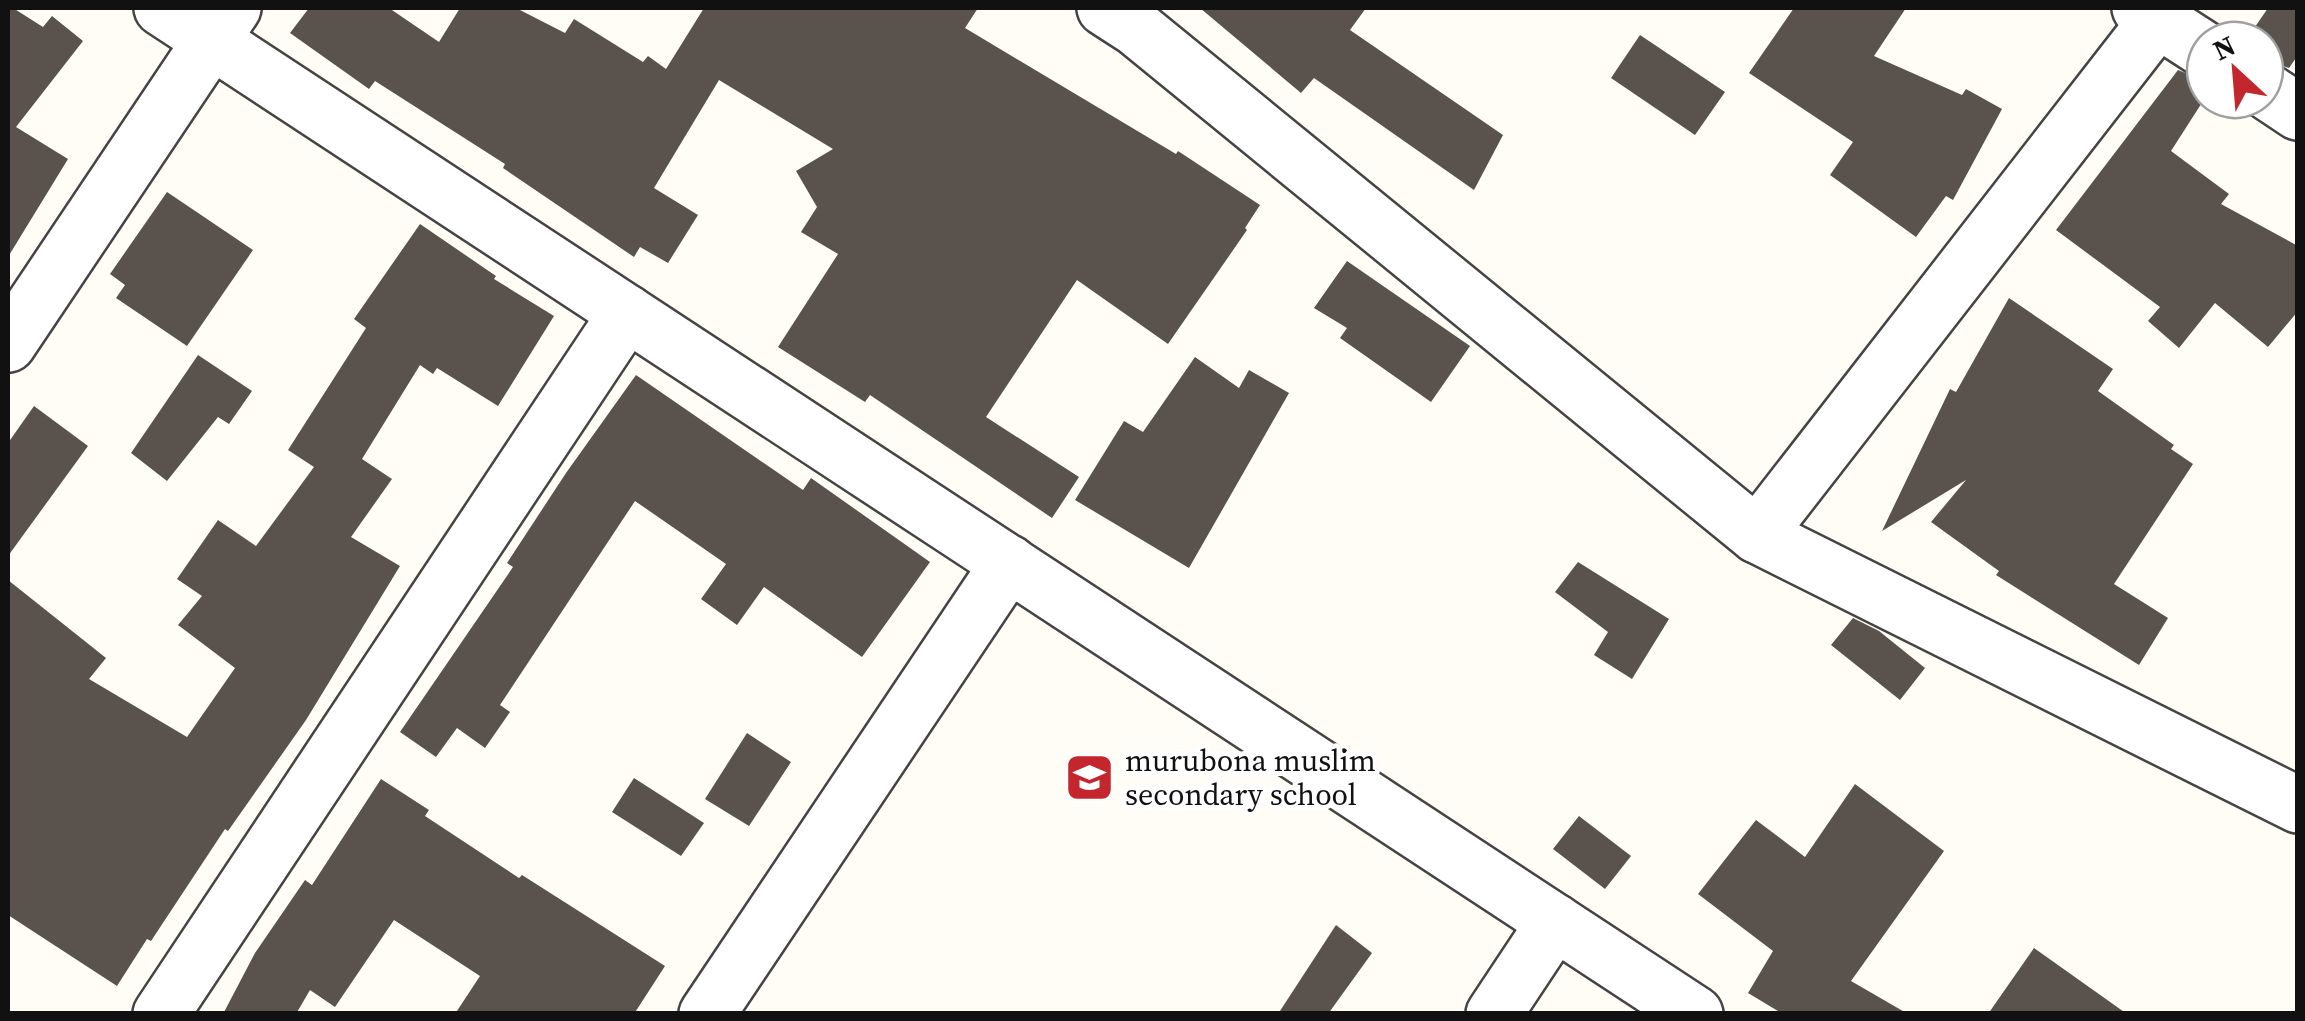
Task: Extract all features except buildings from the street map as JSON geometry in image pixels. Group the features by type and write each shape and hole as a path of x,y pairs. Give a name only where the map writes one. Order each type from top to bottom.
{"street":[{"path":"162,8 222,24 627,313 1695,1014"},
{"path":"1758,535 2149,13 2185,37"},
{"path":"1131,14 1758,535 2298,806"},
{"path":"8,344 222,24"},
{"path":"161,1014 627,313"},
{"path":"708,1014 1008,564"},
{"path":"1494,1014 1555,922"}],"place":[{"name":"murubona muslim secondary school","path":"1090,778"}]}
